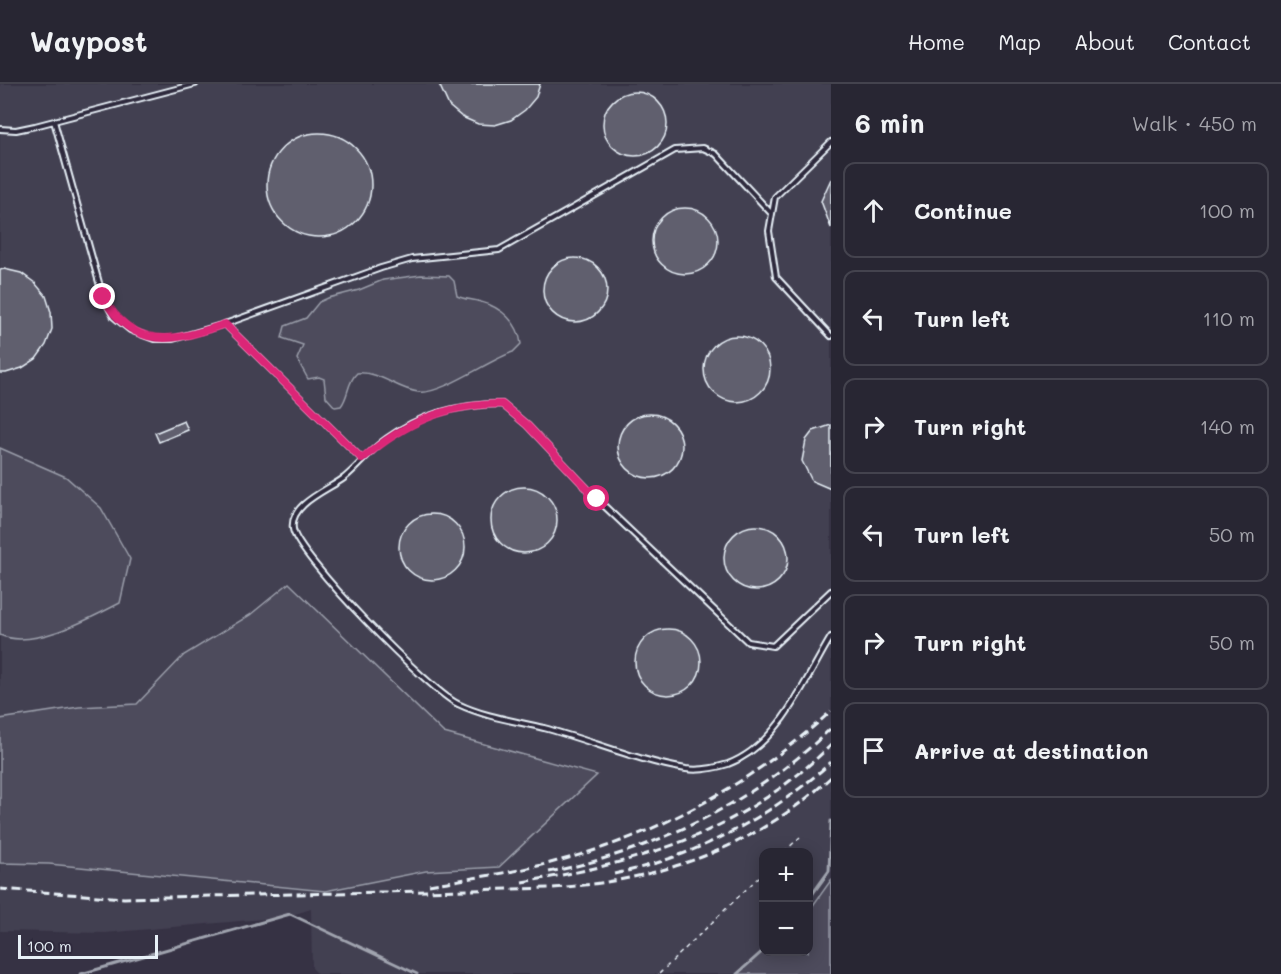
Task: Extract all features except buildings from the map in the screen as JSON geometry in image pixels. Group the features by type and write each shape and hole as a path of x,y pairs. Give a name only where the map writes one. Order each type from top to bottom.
{"lane":[{"path":"0,129 16,130 195,84"},
{"path":"54,121 103,297 114,317 130,330 154,339 173,339 225,324 412,259 499,250 675,150 703,148 716,154 771,213"},
{"path":"831,142 775,197 771,213 770,240 776,277 831,336"},
{"path":"225,324 362,459"},
{"path":"831,591 773,646 748,642 597,499 527,425 502,404 474,404 441,412 387,438 345,477 313,497 299,509 292,526 294,537 333,585 411,666 455,703 499,719 545,728 688,769 713,768 730,763 752,752 771,734 831,637"}],"path":[{"path":"788,848 800,837"},
{"path":"659,974 759,877"}],"shaded area":[{"path":"0,84 831,84 831,974 318,974 312,968 311,909 286,917 105,933 0,931"},
{"path":"421,275 449,276 454,281 457,296 488,304 502,312 517,329 521,344 513,352 451,383 427,392 410,390 381,377 357,373 351,381 344,402 341,406 335,407 326,397 324,379 319,377 308,379 297,359 303,345 282,338 285,326 306,318 319,302 328,298 359,290 383,280"},
{"path":"0,448 66,477 101,508 130,559 120,603 78,624 45,635 13,639 0,635"},
{"path":"289,583 444,733 597,775 499,867 426,871 325,891 49,864 0,863 0,719 79,707 137,704 184,655 250,615"},
{"path":"831,880 831,974 737,974 759,954 759,956 813,956 813,905"}],"waterway":[{"path":"813,893 829,871 831,821"},
{"path":"81,974 290,914 417,974"},
{"path":"737,974 759,954"}],"railway":[{"path":"429,885 539,866 630,838 702,804 736,784 801,737 831,711"},
{"path":"549,872 626,851 700,820 770,779 802,755 831,728"},
{"path":"522,882 608,865 688,839 726,822 762,800 797,775 831,745"},
{"path":"614,874 674,857 730,833 783,801 831,762"},
{"path":"0,889 124,898 553,888 592,884 666,869 737,842 770,824 831,777"}],"route":[{"path":"103,297 114,317 130,330 154,339 173,339 225,324 362,459 387,438 421,420 451,408 474,404 502,404 527,425 597,499"}]}
